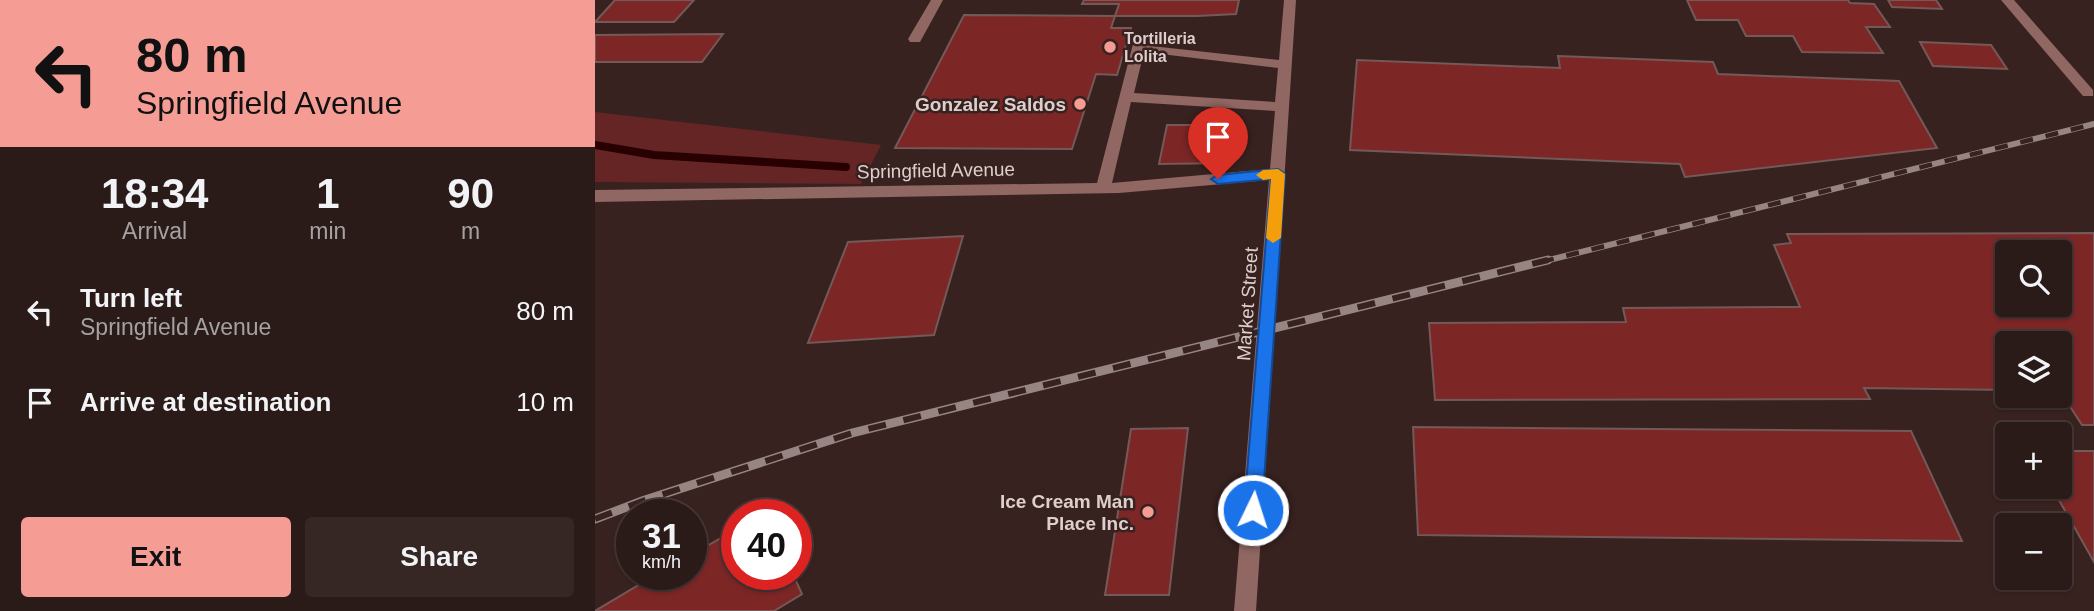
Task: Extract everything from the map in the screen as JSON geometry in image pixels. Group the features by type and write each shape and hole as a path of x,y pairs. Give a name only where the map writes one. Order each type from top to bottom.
{"street":[{"path":"915,39 937,0"},
{"name":"Market Street","path":"1245,611 1290,0"},
{"path":"2007,0 2088,93"},
{"path":"1103,188 1138,47 1286,65"},
{"path":"1126,97 1283,107"},
{"name":"Springfield Avenue","path":"595,196 1103,188 1278,174"}],"shaded area":[{"path":"595,112 881,145 861,184 595,182"}],"building":[{"path":"615,0 694,0 674,22 595,22"},
{"path":"1084,0 1239,0 1236,14 1115,16 1119,4 1082,4"},
{"path":"1687,0 1848,0 1850,3 1874,4 1890,27 1866,27 1883,53 1802,52 1793,36 1746,36 1738,20 1696,20"},
{"path":"1888,0 1936,0 1942,9 1892,7"},
{"path":"964,15 1115,16 1111,28 1131,28 1117,75 1096,74 1072,149 895,148"},
{"path":"723,34 702,62 595,62 595,35"},
{"path":"1920,42 1991,45 2007,69 1933,66"},
{"path":"1558,56 1713,62 1718,74 1899,81 1937,148 1685,177 1680,164 1350,150 1357,60 1560,68"},
{"path":"1167,125 1233,125 1228,163 1159,164"},
{"path":"2094,233 2094,425 2082,425 2071,408 2072,331 1995,331 1995,390 1864,388 1870,399 1435,400 1429,323 1626,322 1623,308 1800,307 1774,245 1791,243 1787,234"},
{"path":"963,236 934,335 808,343 848,242"},
{"path":"1413,427 1911,431 1962,541 1418,535"},
{"name":"Ice Cream Man Place Inc.","path":"1188,428 1169,595 1105,595 1131,429"},
{"path":"2072,451 2094,451 2094,562 2072,523 2072,513 2066,513 2058,499 2072,499"},
{"path":"721,538 721,590 800,590 802,594 774,611 595,611 630,590 707,590 707,546"}],"waterway":[{"path":"595,145 654,155 846,167"}],"railway":[{"path":"1541,262 2094,124"},
{"path":"595,519 645,500 852,433 1548,260"}],"slow traffic":[{"path":"1263,175 1278,174 1273,238"}],"place":[{"name":"Tortilleria Lolita","path":"1110,47"},
{"name":"Gonzalez Saldos","path":"1080,104"},
{"name":"Ice Cream Man Place Inc.","path":"1148,512"}],"route":[{"path":"1218,179 1278,174 1253,510"}]}
